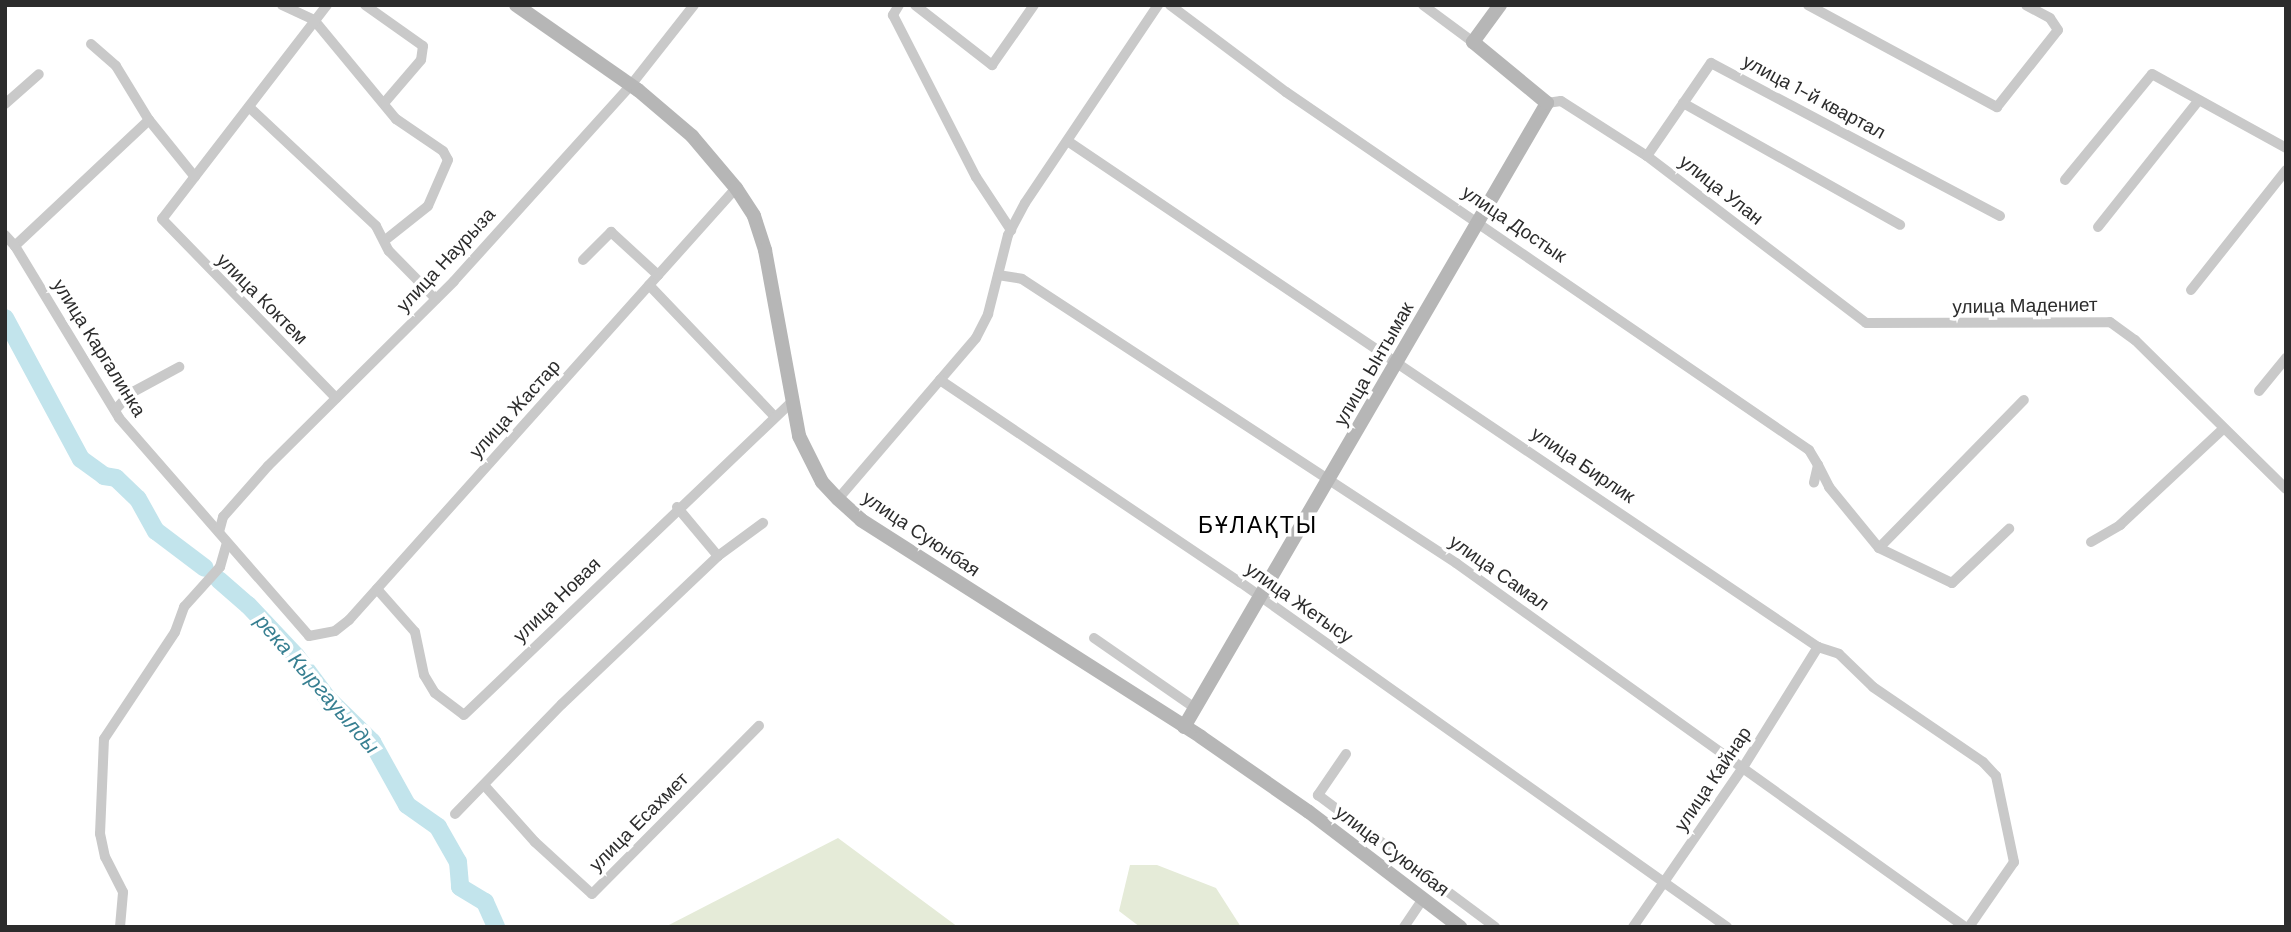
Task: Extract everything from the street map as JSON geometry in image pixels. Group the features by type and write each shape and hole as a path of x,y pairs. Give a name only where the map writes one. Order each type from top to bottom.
{"main road":[{"name":"улица Суюнбая","path":"516,5 631,85 692,136 736,188 754,216 765,250 799,436 822,482 838,499 860,520 1184,727 1309,812 1423,899 1450,924"},
{"path":"1500,5 1473,43 1547,103"},
{"name":"улица Ынтымак","path":"1184,727 1547,103"}],"street":[{"path":"282,5 314,20 330,45 385,102 396,119 443,151 448,160 428,206 384,241"},
{"path":"91,44 116,66 149,120 195,177 327,5"},
{"path":"365,5 423,46 421,60 385,102"},
{"name":"улица Наурыза","path":"219,532 232,507 436,299 631,85 694,5"},
{"path":"899,5 893,15 976,177 1011,230"},
{"path":"915,5 992,65 1034,5"},
{"path":"838,499 976,338 988,314 1011,230 1158,5"},
{"name":"улица Достык","path":"1170,5 1286,92 1478,219 1809,450 1829,487 1879,548"},
{"path":"1423,5 1473,43"},
{"path":"1808,5 1997,107 2058,30 2050,18 2026,5"},
{"name":"улица 1-й квартал","path":"1647,156 1711,62 2000,216"},
{"path":"5,104 40,74"},
{"path":"2065,180 2152,74 2161,75 2199,100 2286,148"},
{"path":"2098,227 2199,100"},
{"name":"улица Улан","path":"1547,103 1561,101 1647,156 1866,323"},
{"path":"1683,103 1900,225"},
{"path":"249,107 376,226 384,241 436,299"},
{"path":"15,246 149,120"},
{"name":"улица Бирлик","path":"1069,142 1818,647 1839,654 1873,687 1983,762 1996,776 2014,862 1967,927"},
{"path":"2191,290 2286,170"},
{"name":"улица Коктем","path":"195,177 162,219 163,225 336,398"},
{"name":"улица Жастар","path":"309,636 344,626 736,188"},
{"path":"583,260 611,232 658,275"},
{"name":"улица Каргалинка","path":"5,234 15,246 115,410 309,636"},
{"name":"улица Самал","path":"998,275 1022,279 1328,482 1456,563 1967,927"},
{"path":"649,285 775,416"},
{"name":"улица Мадениет","path":"1866,323 2110,322 2136,340 2286,489"},
{"path":"2259,391 2286,358"},
{"path":"115,410 149,381 179,367"},
{"name":"улица Жетысу","path":"940,380 1240,582 1259,599 1727,927"},
{"path":"2009,529 1952,583 1879,548 2024,400"},
{"name":"улица Новая","path":"377,589 415,632 424,675 435,694 464,715 677,507 791,402"},
{"path":"2091,542 2119,525 2223,429"},
{"path":"1814,483 1818,465"},
{"path":"677,507 718,556"},
{"path":"455,814 718,556 763,523"},
{"path":"120,927 123,892 105,857 100,834 104,740 175,632 184,607 219,567 227,543"},
{"path":"1094,638 1195,708"},
{"name":"улица Кайнар","path":"1633,927 1742,769 1818,647"},
{"name":"улица Есахмет","path":"484,785 535,842 593,894 759,726"},
{"path":"1346,754 1318,795 1495,927"},
{"path":"1404,927 1423,899"}],"green space":[{"path":"838,838 958,927 665,927"},
{"path":"1130,865 1157,865 1216,888 1241,927 1140,927 1119,911"}],"waterway":[{"name":"река Кыргауылды","path":"5,318 81,459 104,476 116,478 138,499 156,531 205,568"},
{"name":"река Кыргауылды","path":"219,580 248,605 296,656 328,699 372,742 407,805 438,827 458,862 460,887 485,902 496,927"}],"district":[{"name":"БҰЛАҚТЫ","path":"1258,525"}]}
